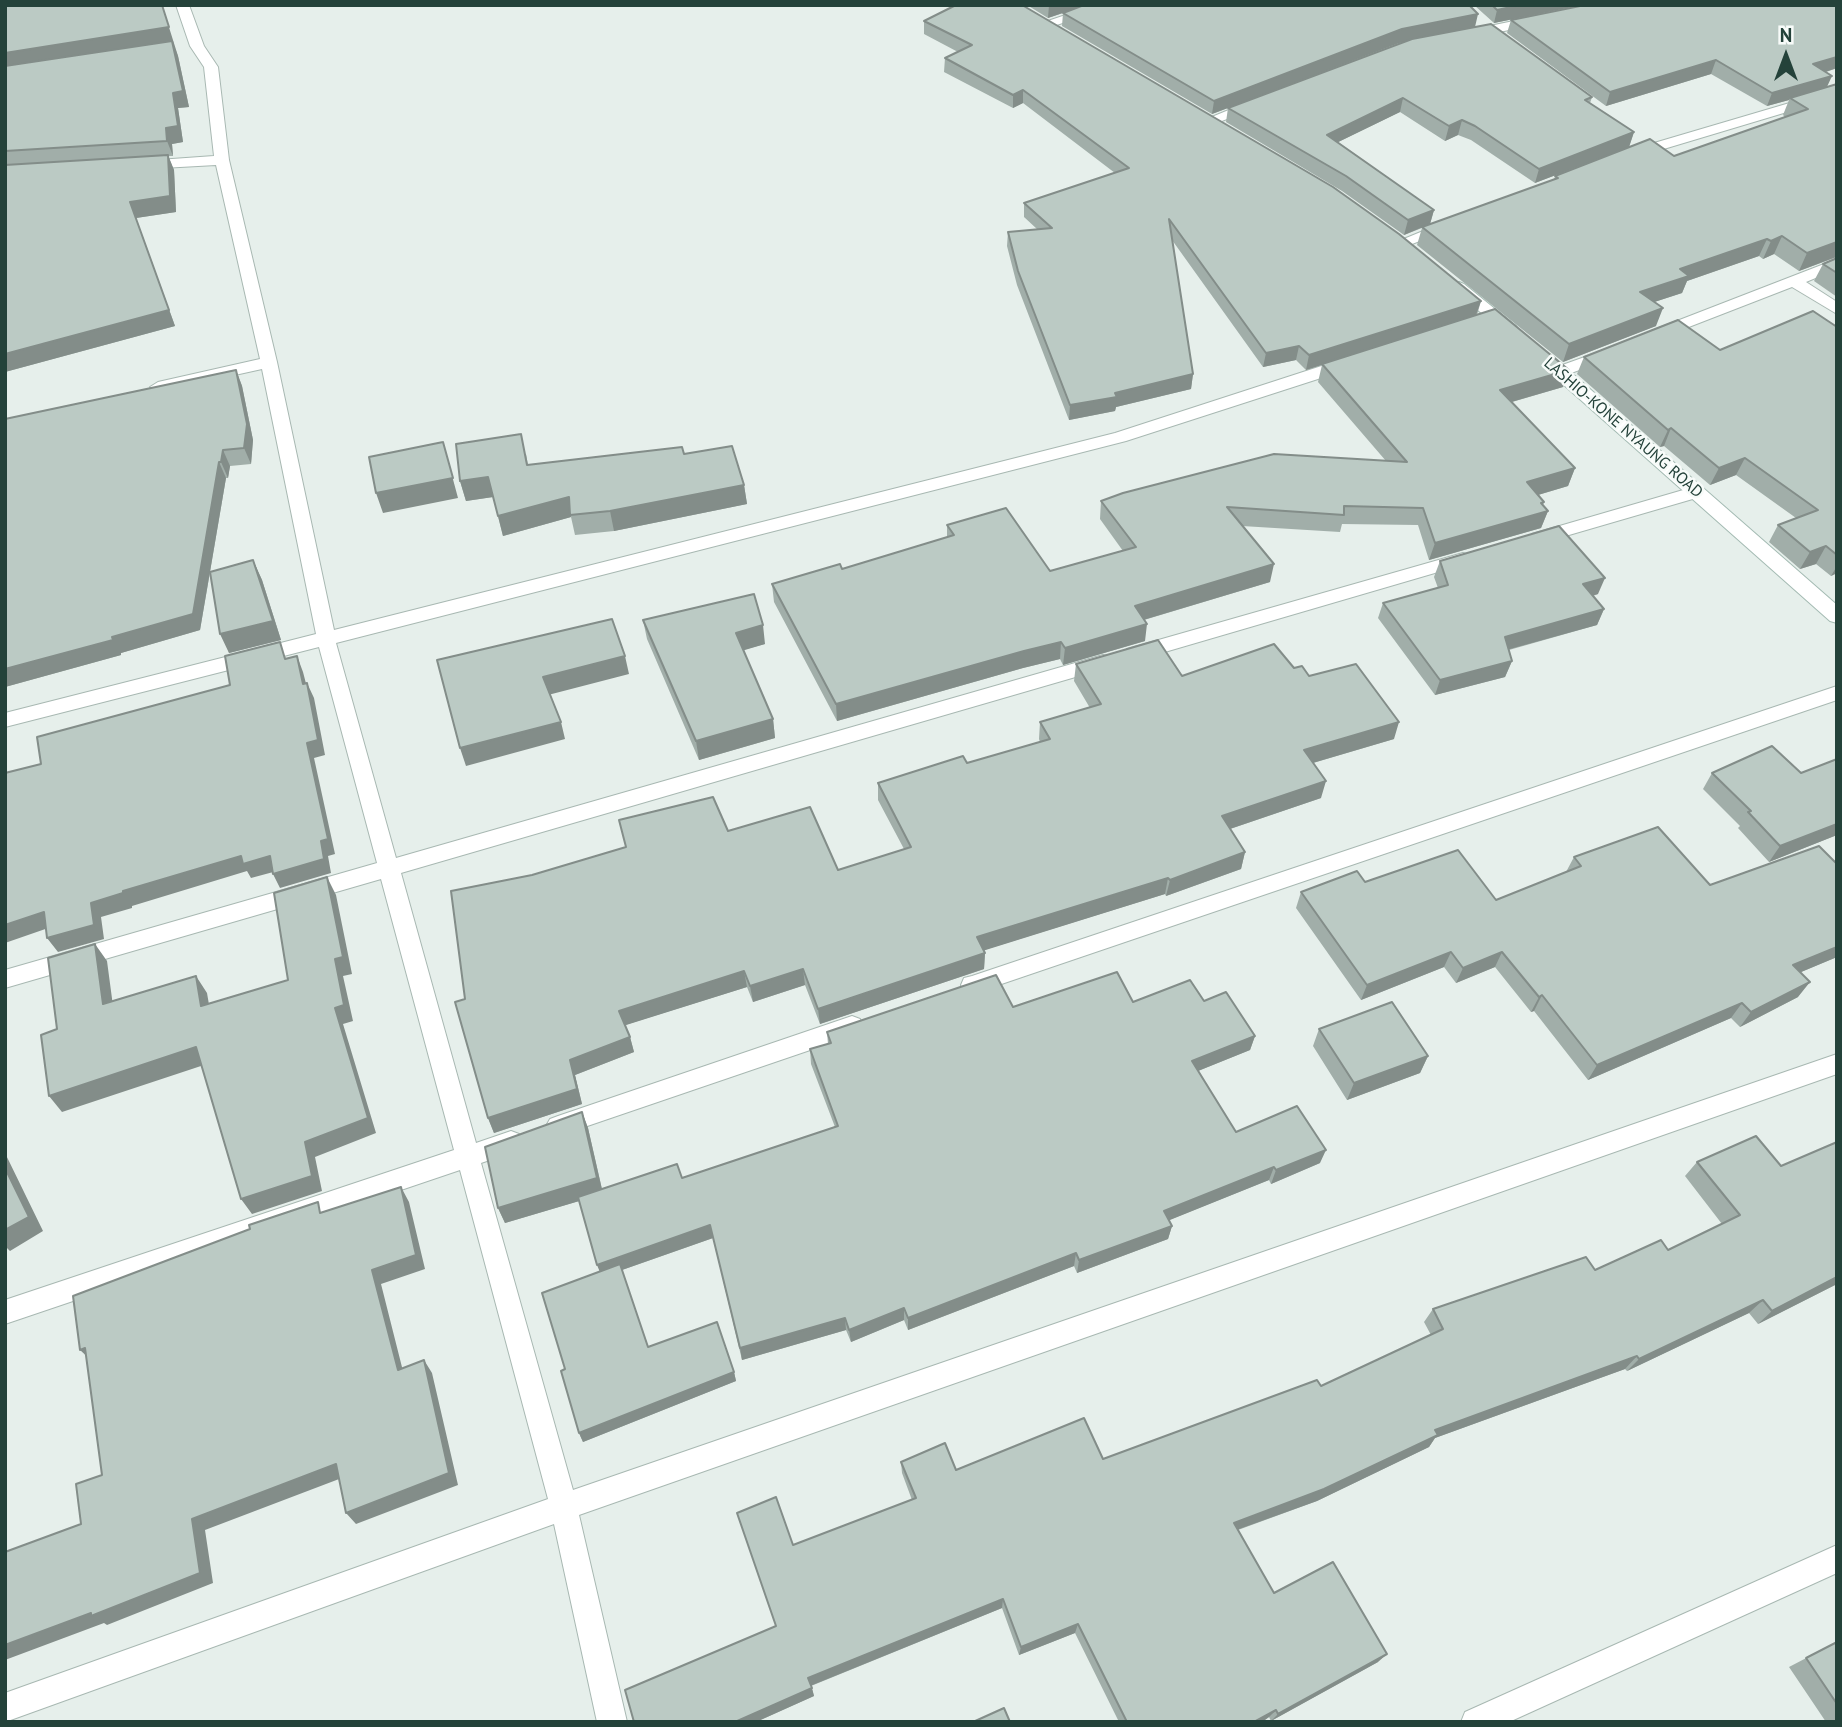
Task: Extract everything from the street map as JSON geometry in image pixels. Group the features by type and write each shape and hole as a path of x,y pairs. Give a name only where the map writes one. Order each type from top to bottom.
{"street":[{"path":"182,5 190,47 211,67 222,160 269,362 326,639 564,1507 612,1722"},
{"path":"1066,38 1037,21 1109,5"},
{"path":"1453,37 1553,17"},
{"path":"1622,157 1643,143 1837,93"},
{"path":"1232,135 1203,117 1261,101"},
{"path":"127,166 222,160"},
{"path":"1422,258 1396,239 1454,223"},
{"path":"1560,372 1837,264"},
{"name":"LASHIO-KONE NYAUNG ROAD","path":"1441,273 1528,344 1837,616"},
{"path":"1794,281 1837,309"},
{"path":"1469,325 1495,317"},
{"path":"5,720 1120,437 1366,357"},
{"path":"137,392 269,362"},
{"path":"1524,542 1697,492"},
{"path":"5,979 1483,554"},
{"path":"955,991 1837,693"},
{"path":"5,1312 876,1018"},
{"path":"5,1709 564,1507 1837,1064"},
{"path":"1475,1722 1837,1559"}],"building":[{"path":"5,5 162,5 169,27 5,53"},
{"path":"956,5 1022,5 1333,187 1399,234 1481,301 1309,355 1299,346 1266,353 1169,219 1193,374 1115,393 1117,397 1070,405 1018,271 1008,232 1052,228 1024,203 1129,168 1023,90 1013,95 945,58 972,45 924,21"},
{"path":"1084,5 1469,5 1478,14 1402,29 1214,101 1063,13"},
{"path":"1492,5 1520,5 1497,10"},
{"path":"1585,5 1837,5 1837,57 1813,64 1832,76 1772,93 1716,60 1610,92 1511,20"},
{"path":"1491,24 1592,97 1585,100 1634,132 1539,169 1475,126 1462,120 1449,126 1403,98 1327,135 1434,210 1408,220 1346,176 1228,108 1412,39"},
{"path":"172,41 183,91 173,93 178,126 166,128 167,141 5,151 5,66"},
{"path":"1837,84 1837,242 1807,253 1782,236 1680,269 1689,276 1640,292 1663,308 1569,344 1422,227 1558,178 1555,176 1650,139 1674,156 1808,109 1790,98"},
{"path":"168,155 170,196 130,202 169,310 5,354 5,165"},
{"path":"1837,258 1837,273 1823,264"},
{"path":"1495,309 1569,370 1500,390 1575,468 1527,482 1548,511 1435,543 1423,508 1344,506 1344,515 1227,507 1274,564 1135,606 1147,624 1065,648 1061,642 1024,651 836,704 772,584 840,564 842,569 954,535 947,525 1006,508 1050,571 1136,547 1101,501 1123,493 1274,454 1407,462 1322,364"},
{"path":"1813,311 1837,327 1837,555 1826,546 1810,552 1778,525 1818,510 1745,458 1719,468 1671,428 1668,430 1584,357 1678,320 1720,350"},
{"path":"236,370 247,424 244,448 223,450 219,462 193,614 112,637 113,640 5,669 5,419"},
{"path":"521,434 527,465 682,447 684,454 732,446 744,485 610,511 570,515 569,497 498,516 488,477 460,481 456,444"},
{"path":"443,442 453,478 376,493 369,457"},
{"path":"1559,526 1605,578 1583,584 1604,609 1505,637 1512,661 1440,680 1383,603 1448,585 1440,561"},
{"path":"253,560 273,621 220,634 210,572"},
{"path":"754,594 763,625 736,633 773,719 696,741 643,620"},
{"path":"612,619 625,656 543,677 561,722 460,748 437,660"},
{"path":"1158,640 1182,676 1274,644 1294,668 1302,666 1309,676 1356,664 1399,722 1304,750 1326,781 1222,816 1245,852 1170,880 1168,878 977,937 985,953 818,1009 803,969 750,986 744,971 619,1011 630,1037 570,1060 577,1089 488,1118 455,1002 465,999 451,891 532,875 626,847 619,820 713,797 728,831 810,807 838,870 911,847 878,783 963,756 967,763 1050,739 1040,722 1101,704 1076,664"},
{"path":"280,642 285,659 297,656 303,684 307,683 318,740 307,743 328,839 321,841 324,859 273,874 270,856 243,864 241,856 91,903 94,925 47,938 44,912 5,925 5,773 41,764 37,737 230,685 225,656"},
{"path":"1772,746 1801,773 1837,759 1837,824 1780,846 1748,812 1751,811 1712,773"},
{"path":"1658,827 1710,885 1819,846 1837,864 1837,947 1793,965 1810,982 1751,1012 1742,1003 1597,1065 1542,995 1539,997 1502,952 1463,968 1451,952 1367,985 1301,892 1357,871 1365,882 1458,850 1496,900 1581,866 1574,857"},
{"path":"327,877 343,957 335,959 344,1005 335,1008 368,1118 305,1142 312,1176 241,1199 196,1047 49,1096 41,1035 57,1029 48,958 95,944 103,1004 196,976 201,1006 288,980 274,893"},
{"path":"1117,972 1133,1002 1190,980 1204,1001 1226,992 1255,1036 1192,1061 1236,1132 1297,1106 1326,1150 1276,1170 1274,1167 1164,1211 1172,1226 1079,1260 1076,1253 908,1318 904,1308 849,1330 845,1318 740,1348 710,1225 597,1265 578,1197 677,1164 682,1178 838,1126 810,1049 831,1043 827,1032 996,975 1013,1007"},
{"path":"1392,1002 1428,1056 1354,1083 1319,1029"},
{"path":"582,1112 597,1178 498,1208 485,1147"},
{"path":"1756,1136 1781,1166 1837,1142 1837,1277 1772,1311 1763,1300 1639,1359 1637,1356 1435,1430 1438,1435 1324,1489 1234,1523 1274,1593 1333,1562 1387,1654 1278,1714 1276,1710 1254,1722 1127,1722 1078,1624 1021,1647 1003,1599 808,1678 812,1688 735,1722 634,1722 625,1690 776,1626 737,1513 776,1497 793,1545 916,1498 901,1462 945,1443 956,1470 1084,1418 1103,1459 1317,1380 1321,1386 1443,1329 1433,1309 1586,1257 1595,1270 1661,1240 1668,1250 1740,1215 1697,1162"},
{"path":"5,1168 29,1217 5,1230"},
{"path":"401,1187 416,1255 372,1270 398,1370 424,1360 449,1473 346,1513 336,1464 192,1519 200,1573 91,1616 91,1613 5,1645 5,1552 81,1524 76,1484 102,1475 85,1348 80,1350 73,1296 250,1229 249,1225 318,1202 320,1213"},
{"path":"620,1264 648,1347 717,1322 734,1372 579,1433 561,1371 565,1369 542,1293"},
{"path":"1837,1642 1837,1704 1806,1658"},
{"path":"1004,1708 1010,1722 973,1722"}]}
